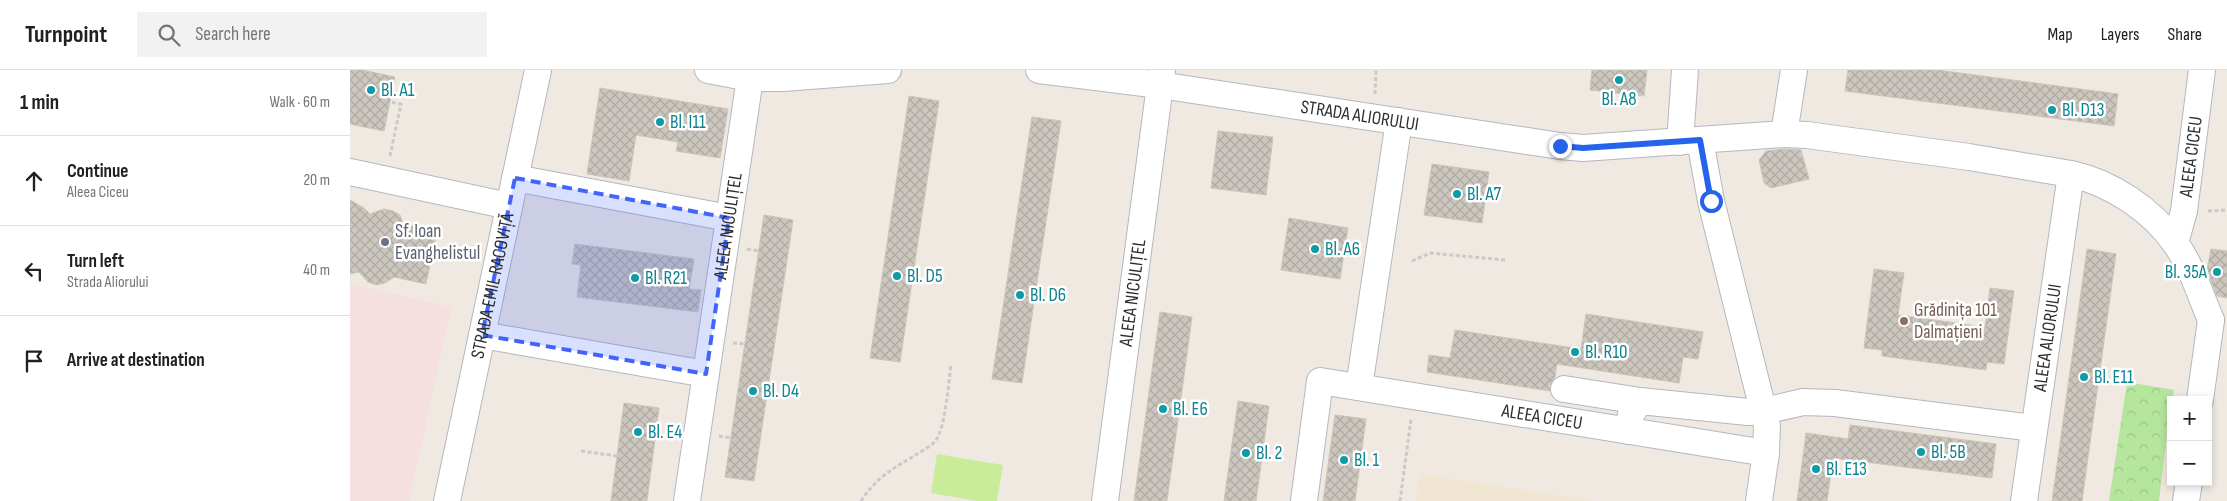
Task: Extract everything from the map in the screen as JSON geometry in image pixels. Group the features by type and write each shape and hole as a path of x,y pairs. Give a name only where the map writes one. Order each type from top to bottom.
{"street":[{"name":"STRADA EMIL RACOVIȚĂ","path":"447,501 538,70"},
{"path":"708,70 750,78 784,74 888,70"},
{"name":"STRADA ALIORULUI","path":"1039,70 1162,78 1399,121 1583,148 1784,134"},
{"path":"1685,70 1690,141 1711,201 1767,426 1766,453 1759,501"},
{"path":"1794,70 1784,134 1806,135 1970,157 2071,174 2087,178 2117,192 2149,214 2175,243 2219,322 2201,396"},
{"name":"ALEEA CICEU","path":"2175,243 2184,212 2202,70"},
{"name":"ALEEA NICULIȚEL","path":"687,501 750,78"},
{"name":"ALEEA NICULIȚEL","path":"1105,501 1162,78"},
{"path":"1359,387 1399,121"},
{"path":"350,172 509,206"},
{"name":"ALEEA ALIORULUI","path":"2024,501 2071,174"},
{"path":"515,178 729,218"},
{"path":"482,335 706,374"},
{"name":"ALEEA CICEU","path":"1304,501 1320,380 1766,453"},
{"path":"1564,389 1729,412 1764,411 1803,402 1835,403 2034,428"},
{"path":"1629,431 1632,414 1640,401"},
{"path":"2186,501 2188,486"}],"path":[{"path":"385,179 401,104 390,102"},
{"path":"1412,261 1430,253 1505,260"},
{"path":"861,501 870,488 887,472 937,439 941,426 951,364"},
{"path":"1400,501 1414,396"},
{"path":"581,451 618,456"}],"highlighted area":[{"path":"515,178 729,218 706,374 482,335"}],"shaded area":[{"path":"350,284 451,307 409,501 350,501"},
{"path":"1420,474 1595,501 1416,501"}],"green space":[{"path":"2127,382 2174,390 2173,396 2167,396 2167,434 2159,501 2109,501"},
{"path":"937,454 1003,465 997,501 977,501 931,493"}],"building":[{"name":"Bl. A1","path":"350,70 362,70 395,77 384,131 350,124"},
{"name":"Bl. A8","path":"1592,70 1647,70 1644,96 1590,90"},
{"name":"Bl. D13","path":"1848,70 1937,70 2118,94 2114,126 1845,91"},
{"name":"Bl. I11","path":"600,88 728,109 720,158 676,151 678,142 636,135 629,181 587,174"},
{"name":"Bl. D5","path":"909,96 939,101 900,362 870,358"},
{"name":"Bl. D6","path":"1032,117 1061,121 1022,383 992,379"},
{"path":"1218,131 1273,137 1266,195 1211,188"},
{"path":"1801,150 1809,179 1771,188 1764,183 1759,160 1766,151"},
{"name":"Bl. A7","path":"1432,164 1489,172 1482,223 1424,215"},
{"path":"350,200 370,214 384,209 393,211 400,215 403,224 437,231 426,284 394,277 385,283 377,285 368,282 359,272 350,274"},
{"name":"Bl. D4","path":"764,215 793,220 754,481 725,477"},
{"name":"Bl. A6","path":"1289,218 1348,228 1340,279 1281,270"},
{"name":"Bl. R21","path":"575,244 694,259 689,289 701,290 698,312 577,297 581,265 572,264"},
{"name":"Bl. E11","path":"2087,249 2116,254 2082,501 2052,501"},
{"name":"Bl. 35A","path":"2211,249 2227,251 2227,298 2217,296 2207,270"},
{"name":"Grădinița 101 Dalmațieni","path":"1874,269 1904,273 1898,315 1985,327 1990,288 2014,291 2004,364 1987,362 1986,370 1882,356 1882,350 1864,348"},
{"name":"Bl. E6","path":"1160,312 1192,317 1167,501 1134,501"},
{"name":"Bl. R10","path":"1586,314 1703,332 1698,359 1683,357 1679,383 1557,364 1555,377 1549,386 1550,391 1427,372 1429,355 1450,358 1455,330 1581,349"},
{"name":"Bl. 2","path":"1238,401 1269,406 1256,501 1224,501"},
{"name":"Bl. E4","path":"624,403 659,408 647,501 611,501"},
{"name":"Bl. 1","path":"1335,415 1366,419 1355,501 1323,501"},
{"name":"Bl. 5B","path":"1850,425 1996,444 1992,478 1833,458 1827,501 1797,501 1806,433 1848,439"}],"place":[{"name":"Bl. A8","path":"1619,80"},
{"name":"Bl. A1","path":"371,90"},
{"name":"Bl. D13","path":"2052,110"},
{"name":"Bl. I11","path":"660,122"},
{"name":"Bl. A7","path":"1457,194"},
{"name":"Sf. Ioan Evanghelistul","path":"385,242"},
{"name":"Bl. A6","path":"1315,249"},
{"name":"Bl. 35A","path":"2217,272"},
{"name":"Bl. D5","path":"897,276"},
{"name":"Bl. R21","path":"635,278"},
{"name":"Bl. D6","path":"1020,295"},
{"name":"Grădinița 101 Dalmațieni","path":"1904,321"},
{"name":"Bl. R10","path":"1575,352"},
{"name":"Bl. E11","path":"2084,377"},
{"name":"Bl. D4","path":"753,391"},
{"name":"Bl. E6","path":"1163,409"},
{"name":"Bl. E4","path":"638,432"},
{"name":"Bl. 5B","path":"1921,452"},
{"name":"Bl. 2","path":"1246,453"},
{"name":"Bl. 1","path":"1344,460"},
{"name":"Bl. E13","path":"1816,469"}],"route":[{"path":"1560,146 1583,148 1700,140 1711,201"}]}
